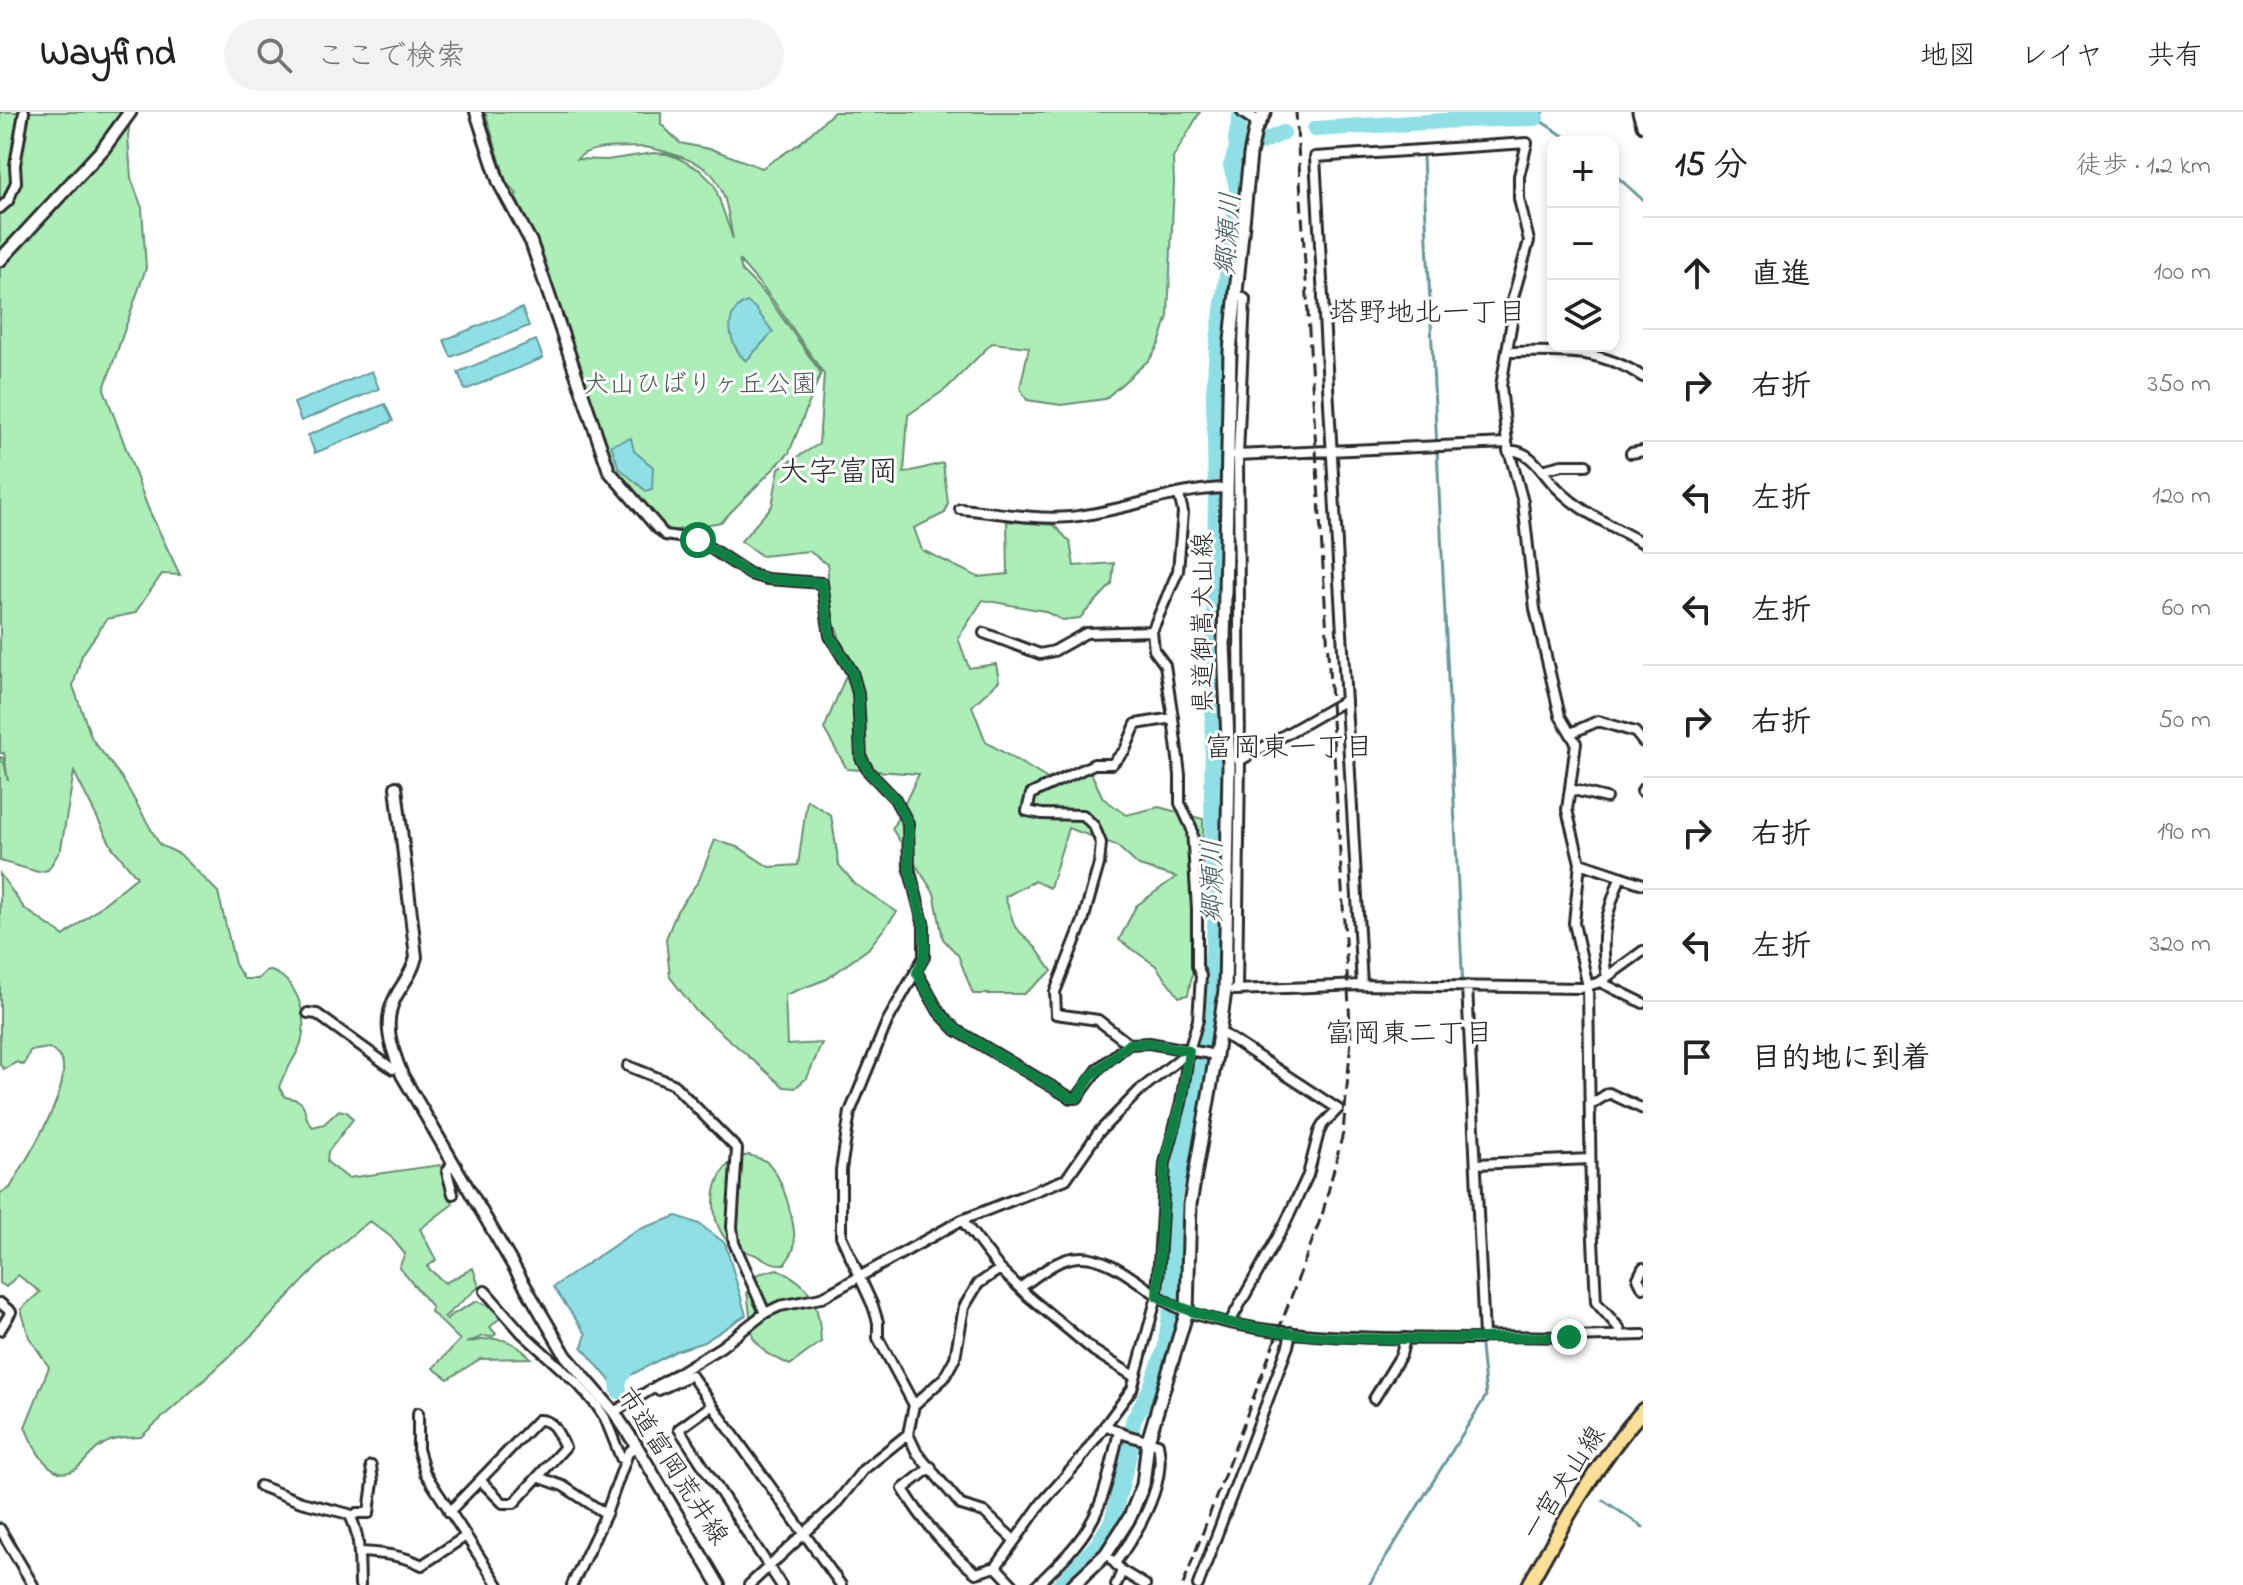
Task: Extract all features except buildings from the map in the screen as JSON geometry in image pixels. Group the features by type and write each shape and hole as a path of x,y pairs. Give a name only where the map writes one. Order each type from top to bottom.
{"main road":[{"path":"0,260 103,149 130,112"},
{"path":"1639,112 1643,125"},
{"name":"県道御嵩犬山線","path":"1073,1585 1117,1541 1143,1485 1148,1441 1187,1311 1190,1204 1214,1054 1231,990 1235,763 1224,643 1223,488 1233,455 1230,351 1250,155 1259,121"},
{"name":"一宮犬山線","path":"1529,1585 1601,1466 1643,1410"}],"street":[{"path":"0,208 8,201 16,182 15,165 24,112"},
{"path":"476,112 499,183 531,242 609,471 665,535 707,544 750,574 767,579 822,583 830,636 852,672 858,693 861,758 869,772 895,799 908,823 909,868 925,936 924,957 887,1022 850,1112 841,1170 841,1236 873,1306 878,1322 878,1338 914,1405"},
{"path":"1245,113 1259,121"},
{"path":"1362,985 1315,157 1527,143 1519,176 1519,199 1529,241 1510,308 1512,321 1501,386 1508,447 1523,502 1535,609 1548,671 1560,716 1576,743 1567,810 1580,863 1574,923 1588,987 1596,1302 1619,1328 1621,1335"},
{"path":"1508,352 1597,355 1623,364 1643,377"},
{"path":"1346,700 1235,763 1233,455 1436,445 1508,447 1542,470 1557,489 1574,502 1643,543"},
{"path":"1631,453 1643,451"},
{"path":"1542,470 1562,465 1586,465"},
{"path":"960,509 1067,517 1205,488 1223,488"},
{"path":"931,1467 903,1489 919,1515 956,1558 976,1573 996,1567 1132,1389 1157,1296 1165,1163 1198,1020 1201,976 1197,966 1192,829 1180,803 1180,775 1165,665 1154,650 1152,631 1178,571 1183,512 1179,495"},
{"path":"984,633 1040,654 1054,651 1086,633 1152,631"},
{"path":"1129,1044 1098,1020 1056,1014 1055,992 1083,921 1099,864 1101,843 1094,826 1083,815 1027,811 1031,794 1041,788 1094,764 1112,764 1119,759 1136,724 1173,718"},
{"path":"1571,733 1598,721 1635,732 1643,742"},
{"name":"市道富岡荒井線","path":"396,787 416,957 411,976 396,997 388,1019 389,1037 399,1067 566,1356 614,1412 719,1585"},
{"path":"1570,789 1606,798"},
{"path":"1580,863 1643,884"},
{"path":"1603,980 1604,922 1620,878"},
{"path":"1231,990 1362,985 1588,987 1643,951"},
{"path":"917,973 939,1012 956,1030 1071,1098 1077,1098 1091,1076 1129,1044 1149,1043 1214,1054"},
{"path":"1603,980 1643,1003"},
{"path":"1463,986 1484,1336"},
{"path":"308,1013 317,1014 393,1069 399,1067"},
{"path":"1219,1031 1338,1109 1323,1124 1303,1187 1230,1322"},
{"path":"614,1412 721,1347 765,1313 780,1306 821,1298 962,1220 1066,1179 1098,1133 1139,1091 1189,1051"},
{"path":"628,1066 673,1084 737,1149 732,1227 734,1243 765,1313"},
{"path":"1590,1105 1609,1093 1643,1109"},
{"path":"1476,1164 1590,1159"},
{"path":"452,1163 447,1172 453,1194"},
{"path":"962,1220 1000,1269 1066,1329 1135,1377"},
{"path":"1021,1287 1061,1260 1082,1256 1121,1270 1157,1296 1187,1311 1291,1332 1348,1338 1643,1335"},
{"path":"1643,1268 1638,1278 1643,1288"},
{"path":"1000,1269 978,1284 964,1307 955,1358 944,1378 914,1405 908,1434 917,1453 961,1505 984,1512 1014,1540"},
{"path":"485,1291 522,1333 578,1384 597,1406 621,1458 625,1460"},
{"path":"0,1303 11,1312 0,1330"},
{"path":"1198,1585 1243,1471 1291,1332"},
{"path":"1374,1399 1401,1355 1405,1338"},
{"path":"633,1399 637,1400 691,1375 841,1585"},
{"path":"712,1405 679,1429 781,1585"},
{"path":"418,1413 418,1449 425,1473 498,1585"},
{"path":"449,1512 538,1420 545,1419 552,1424 565,1447 514,1503 503,1503 481,1481"},
{"path":"1105,1425 1122,1434 1158,1444 1158,1475 1151,1497 1131,1542 1115,1563"},
{"path":"749,1585 835,1505 863,1470 908,1434"},
{"path":"1037,1585 1079,1540 1094,1518 1122,1434"},
{"path":"572,1585 606,1514 625,1460 636,1445"},
{"path":"351,1517 357,1513 369,1513 373,1482 371,1466"},
{"path":"538,1477 563,1486 606,1514"},
{"path":"260,1486 301,1502 349,1514 359,1552 360,1585"},
{"path":"0,1529 33,1585"},
{"path":"359,1552 379,1553 422,1565 466,1536"},
{"path":"1106,1554 1122,1571 1145,1585"},
{"path":"996,1567 1013,1585"},
{"path":"1116,1585 1122,1571"}],"green space":[{"path":"0,112 131,112 128,136 131,178 142,208 146,268 104,389 148,508 180,575 162,574 135,613 107,619 82,655 73,686 92,739 122,778 160,845 180,854 218,892 235,964 244,979 258,979 267,970 278,974 294,990 302,1013 302,1037 279,1087 285,1097 300,1101 313,1127 324,1124 339,1110 347,1112 353,1119 328,1152 327,1162 348,1178 440,1165 453,1204 420,1229 436,1260 427,1267 445,1283 473,1268 479,1287 444,1317 447,1320 477,1301 489,1307 495,1306 501,1317 490,1327 496,1334 466,1343 502,1340 516,1345 531,1358 480,1359 448,1379 433,1368 460,1340 431,1312 432,1307 399,1267 405,1254 391,1237 370,1221 326,1258 245,1342 141,1437 108,1442 76,1469 67,1472 58,1472 43,1460 25,1427 49,1367 29,1337 21,1309 40,1292 18,1275 6,1287 0,1283 0,1193 10,1188 44,1128 58,1095 63,1064 49,1048 30,1051 24,1065 17,1062 4,1069 0,1065 0,874 24,908 64,936 137,877 112,847 74,772 61,849 48,870 38,872 0,861 0,757 3,758 8,781 4,753 0,753"},
{"name":"犬山ひばりヶ丘公園","path":"485,112 661,112 661,124 680,143 714,150 762,168 800,143 834,112 1200,112 1173,158 1168,316 1159,344 1150,359 1105,399 1061,405 1027,400 1020,388 1029,347 992,343 946,389 908,415 904,473 943,463 948,503 945,513 914,528 922,550 978,577 1008,574 1007,521 1054,525 1070,542 1074,566 1114,563 1112,584 1080,618 1062,620 1044,611 983,600 958,638 969,668 996,664 999,681 972,706 986,742 1048,779 1087,764 1103,798 1126,815 1159,807 1203,819 1203,920 1188,995 1179,997 1155,965 1119,940 1136,906 1176,877 1139,866 1116,845 1068,828 1050,888 1034,881 1005,897 1015,927 1036,948 1052,971 1024,994 973,994 958,955 943,939 934,893 892,829 919,774 847,769 824,729 850,666 828,606 828,565 809,551 762,556 741,541 772,506 779,468 819,444 824,374 770,296 739,260 742,271 767,296 821,373 789,453 721,522 671,531 639,501 613,466 538,242 515,196 517,194 507,184","holes":["644,147 692,161 709,171 725,199 733,239 714,184 700,170 678,158 653,153 607,160 577,159 599,149"]},
{"path":"807,800 831,815 839,865 855,884 897,912 868,949 827,979 785,995 787,1045 822,1043 807,1078 795,1088 784,1087 696,1011 670,977 666,939 677,911 699,880 715,840 740,848 769,867 798,865"},
{"path":"749,1155 765,1161 773,1169 788,1202 794,1247 785,1264 773,1263 734,1247 718,1227 714,1203 718,1180 734,1160"},
{"path":"777,1269 799,1282 812,1297 820,1328 821,1342 790,1365 766,1353 753,1338 747,1292 758,1274"}],"water":[{"path":"747,302 773,332 746,361 735,347 730,330 733,314"},
{"path":"522,308 529,326 451,357 444,340"},
{"path":"536,340 543,358 465,390 458,372"},
{"path":"372,371 379,389 301,421 294,403"},
{"path":"385,404 393,421 315,453 308,435"},
{"path":"631,438 634,451 653,467 652,489 646,491 619,468 611,445"},
{"path":"677,1216 699,1224 725,1243 746,1315 704,1342 676,1351 618,1382 611,1382 582,1347 586,1334 553,1287 637,1230"}],"waterway":[{"name":"郷瀬川","path":"1060,1585 1098,1544 1112,1521 1129,1455 1133,1421 1151,1387 1165,1349 1173,1294 1173,1200 1206,1049 1215,923 1212,801 1216,492 1214,394 1217,347 1235,218 1237,187 1231,166 1237,148 1241,112"},
{"name":"郷瀬川","path":"1543,112 1536,118 1564,136"},
{"name":"郷瀬川","path":"1315,129 1536,118"},
{"name":"郷瀬川","path":"1238,148 1283,133"},
{"path":"1423,157 1479,1324"},
{"name":"郷瀬川","path":"1619,178 1643,200"},
{"path":"1369,1585 1486,1396 1481,1347"},
{"path":"619,1391 618,1382 627,1366"},
{"path":"1603,1500 1643,1527"},
{"path":"0,1522 11,1539"}],"railway":[{"path":"1183,1585 1323,1212 1343,1133 1351,1040 1296,112"}],"district":[{"name":"塔野地北一丁目","path":"1428,314"},
{"name":"大字富岡","path":"838,474"},
{"name":"富岡東一丁目","path":"1289,749"},
{"name":"富岡東二丁目","path":"1409,1035"}],"route":[{"path":"698,540 750,574 767,579 822,583 830,636 852,672 858,693 861,758 869,772 895,799 908,823 909,868 924,926 924,957 917,973 939,1012 956,1030 1071,1098 1077,1098 1091,1076 1129,1044 1141,1042 1189,1051 1181,1103 1165,1163 1157,1296 1187,1311 1230,1322 1348,1338 1569,1337"}]}
